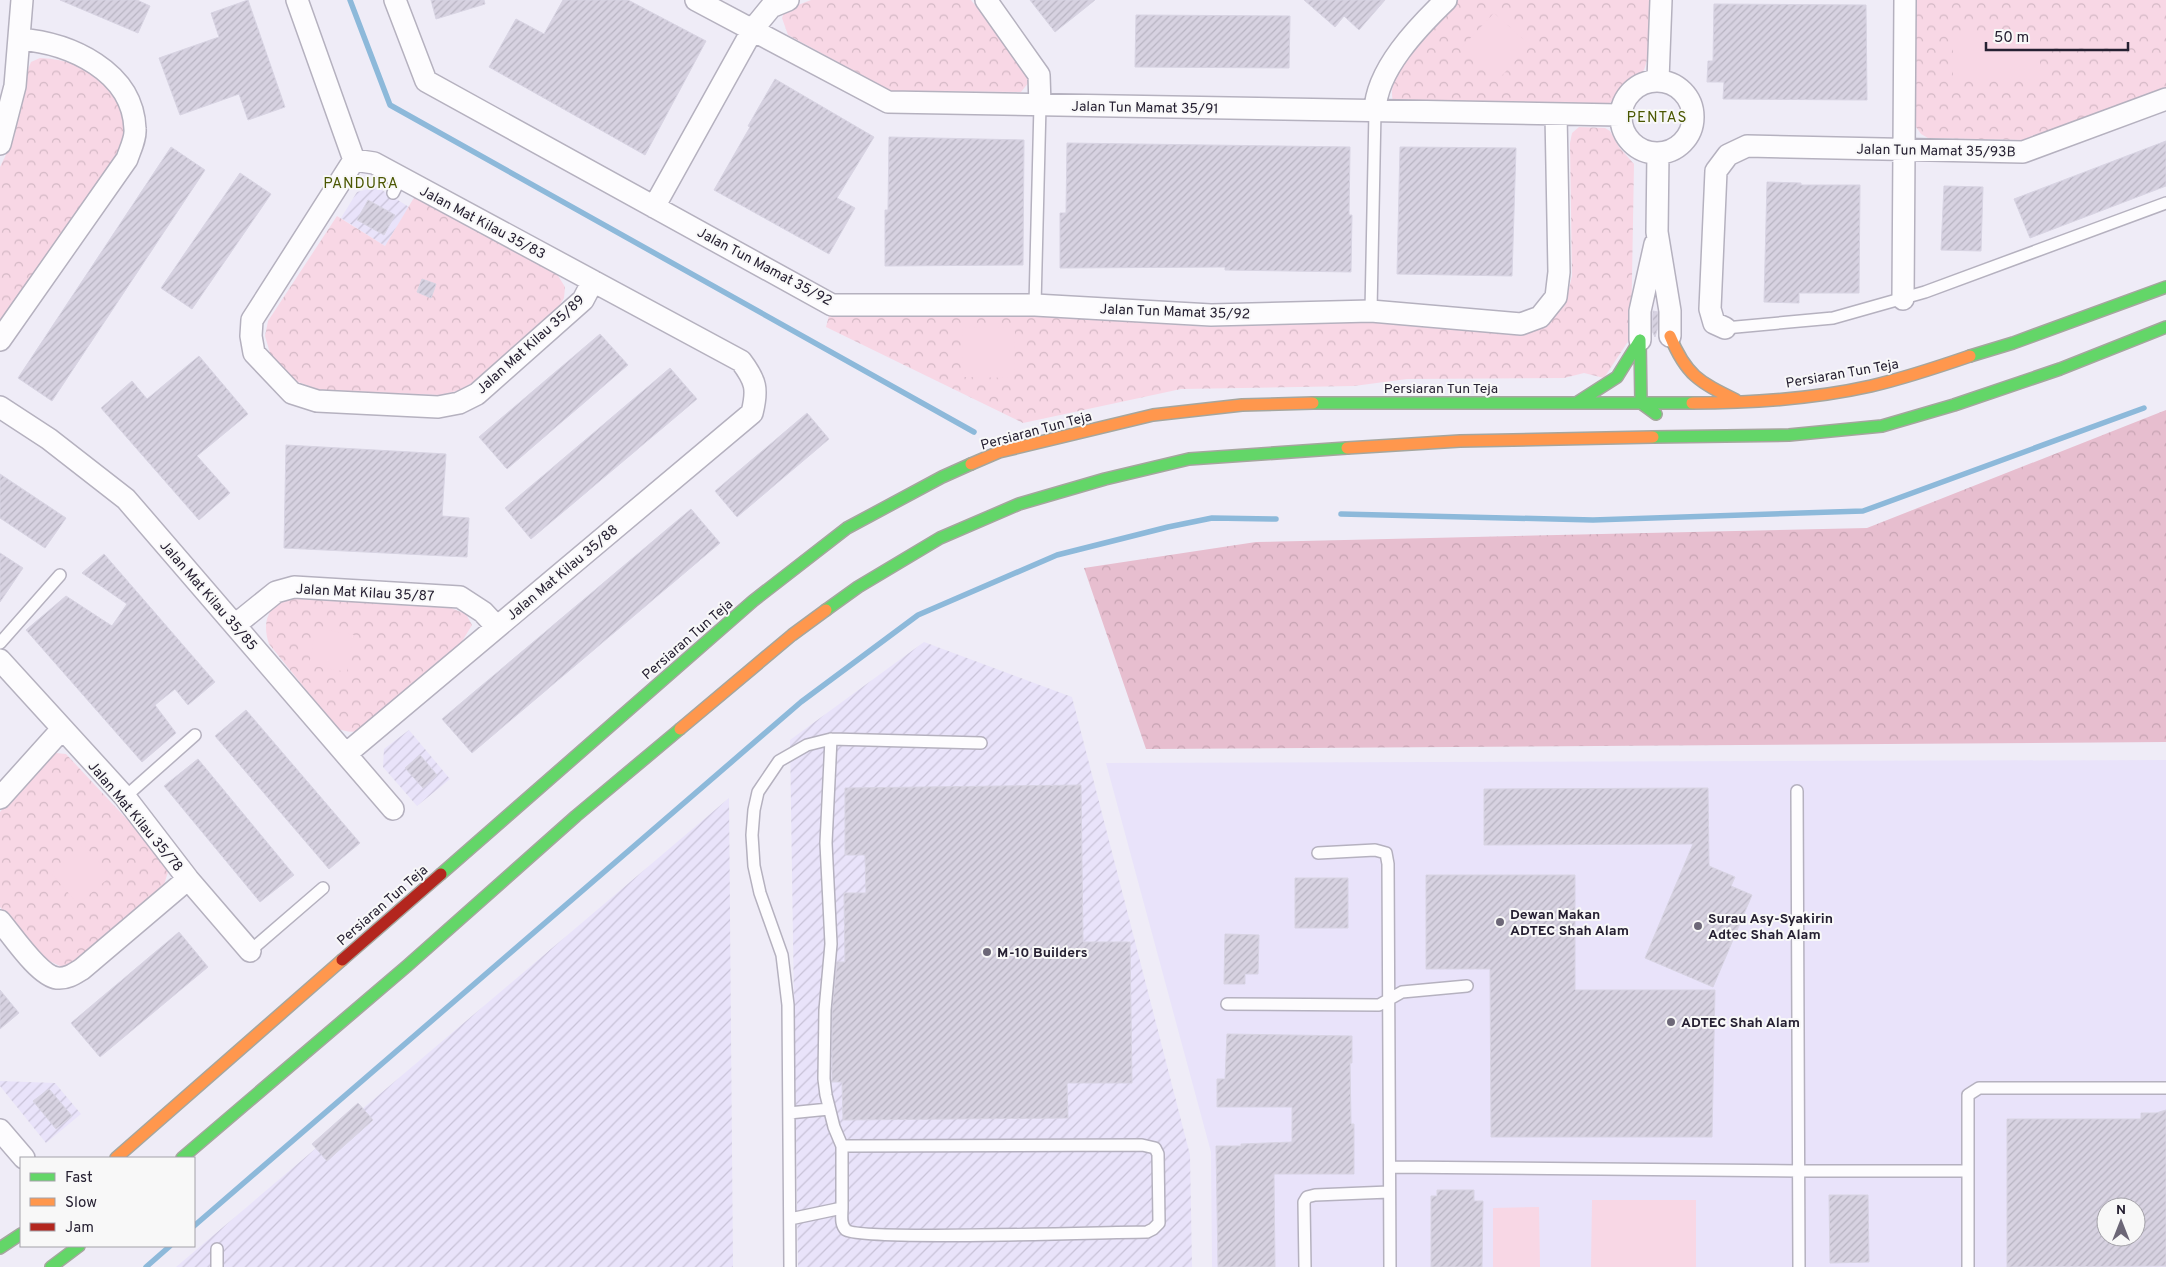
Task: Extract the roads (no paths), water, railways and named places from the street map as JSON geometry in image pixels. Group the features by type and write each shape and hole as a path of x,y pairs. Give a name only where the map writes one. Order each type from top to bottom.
{"main road":[{"name":"Persiaran Tun Teja","path":"117,1157 753,601 847,528 942,477 999,452 1153,415 1242,405 1319,403 1641,403 1671,398 1741,403 1799,397 1870,386 1912,375 2013,343 2166,287"},
{"path":"183,1157 407,966 576,816 792,635 858,587 940,538 1019,504 1105,479 1189,459 1256,453 1460,441 1790,435 1882,426 2060,369 2166,328"},
{"path":"1670,336 1670,360"},
{"path":"1670,336 1679,360 1693,376 1741,403"},
{"path":"1576,403 1617,377 1640,340"},
{"path":"1640,340 1641,403 1656,414"},
{"path":"1656,437 1656,414 1671,398"},
{"path":"52,1267 78,1247"}],"street":[{"path":"0,144 15,86 22,0"},
{"path":"296,0 354,160"},
{"name":"Jalan Tun Mamat 35/92","path":"395,0 426,81 832,304 1035,305 1211,315 1371,311 1521,324 1540,318 1556,297 1560,272 1556,114"},
{"name":"Jalan Tun Mamat 35/91","path":"696,0 888,102 1620,115"},
{"path":"654,207 753,29 771,8 788,0"},
{"path":"986,0 1039,75 1040,105"},
{"path":"1375,111 1376,98 1385,71 1428,17 1446,0"},
{"path":"1658,80 1661,0"},
{"path":"1903,299 1905,0"},
{"path":"0,340 127,159 136,131 132,106 115,78 85,56 34,40 19,39"},
{"path":"1658,80 1668,82 1685,93 1693,112 1690,132 1685,140 1677,147 1658,154 1648,152 1631,143 1624,134 1620,115 1624,99 1635,87 1658,80"},
{"name":"Jalan Tun Mamat 35/93B","path":"1725,328 1714,324 1710,309 1716,171 1728,155 1747,146 2023,152 2166,99"},
{"path":"1658,154 1657,232 1670,311 1670,336"},
{"name":"Jalan Mat Kilau 35/83","path":"354,160 374,163 397,185 593,281 741,361 753,378"},
{"name":"Jalan Mat Kilau 35/89","path":"354,160 252,320 251,336 254,354 292,393 317,401 438,407 459,403 477,394 583,300 593,281"},
{"path":"1640,340 1640,311 1657,232"},
{"name":"Jalan Mat Kilau 35/88","path":"346,754 752,413 756,395 753,378"},
{"name":"Jalan Mat Kilau 35/85","path":"0,407 49,439 126,498 393,810"},
{"name":"Jalan Mat Kilau 35/87","path":"235,625 276,592 294,587 460,597 482,612 497,626"},
{"name":"Jalan Mat Kilau 35/78","path":"0,660 125,798 188,879 250,951"},
{"path":"0,798 62,729"},
{"path":"0,921 42,971 55,978 68,977 82,969 188,879"},
{"path":"0,1130 23,1157"}],"lane":[{"path":"1035,305 1040,105"},
{"path":"1371,311 1375,111"},
{"path":"1725,328 1833,318 1903,299 2166,203"},
{"path":"0,643 60,575"},
{"path":"125,798 195,735"},
{"path":"831,739 826,843 831,944 825,1010 824,1079 829,1109 842,1146 842,1223 846,1230 852,1233 922,1236 1147,1232 1157,1226 1160,1210 1158,1154 1155,1148 1150,1146 842,1146"},
{"path":"790,1267 788,1005 782,955 760,893 754,866 752,835 758,792 779,762 792,752 807,745 831,739 981,744"},
{"path":"1797,791 1799,1267"},
{"path":"1318,853 1375,850 1386,853 1388,864 1390,1267"},
{"path":"250,951 323,888"},
{"path":"1227,1004 1379,1005 1390,997 1402,992 1467,986"},
{"path":"1968,1267 1968,1094 1978,1088 2166,1088"},
{"path":"789,1112 829,1109"},
{"path":"1391,1167 1968,1171"},
{"path":"1305,1267 1304,1202 1307,1197 1389,1192"},
{"path":"790,1219 842,1208"},
{"path":"217,1249 217,1267"}],"waterway":[{"path":"350,0 390,105 974,432"},
{"path":"1341,514 1593,520 1863,511 2144,408"},
{"path":"195,1225 801,702 918,615 1057,555 1212,518 1276,519"},
{"path":"146,1267 169,1247"}],"place":[{"name":"Dewan Makan ADTEC Shah Alam","path":"1500,922"},
{"name":"Surau Asy-Syakirin Adtec Shah Alam","path":"1698,926"},
{"name":"M-10 Builders","path":"987,952"},
{"name":"ADTEC Shah Alam","path":"1671,1022"}],"district":[{"name":"PENTAS","path":"1657,117"},
{"name":"PANDURA","path":"361,183"}]}
